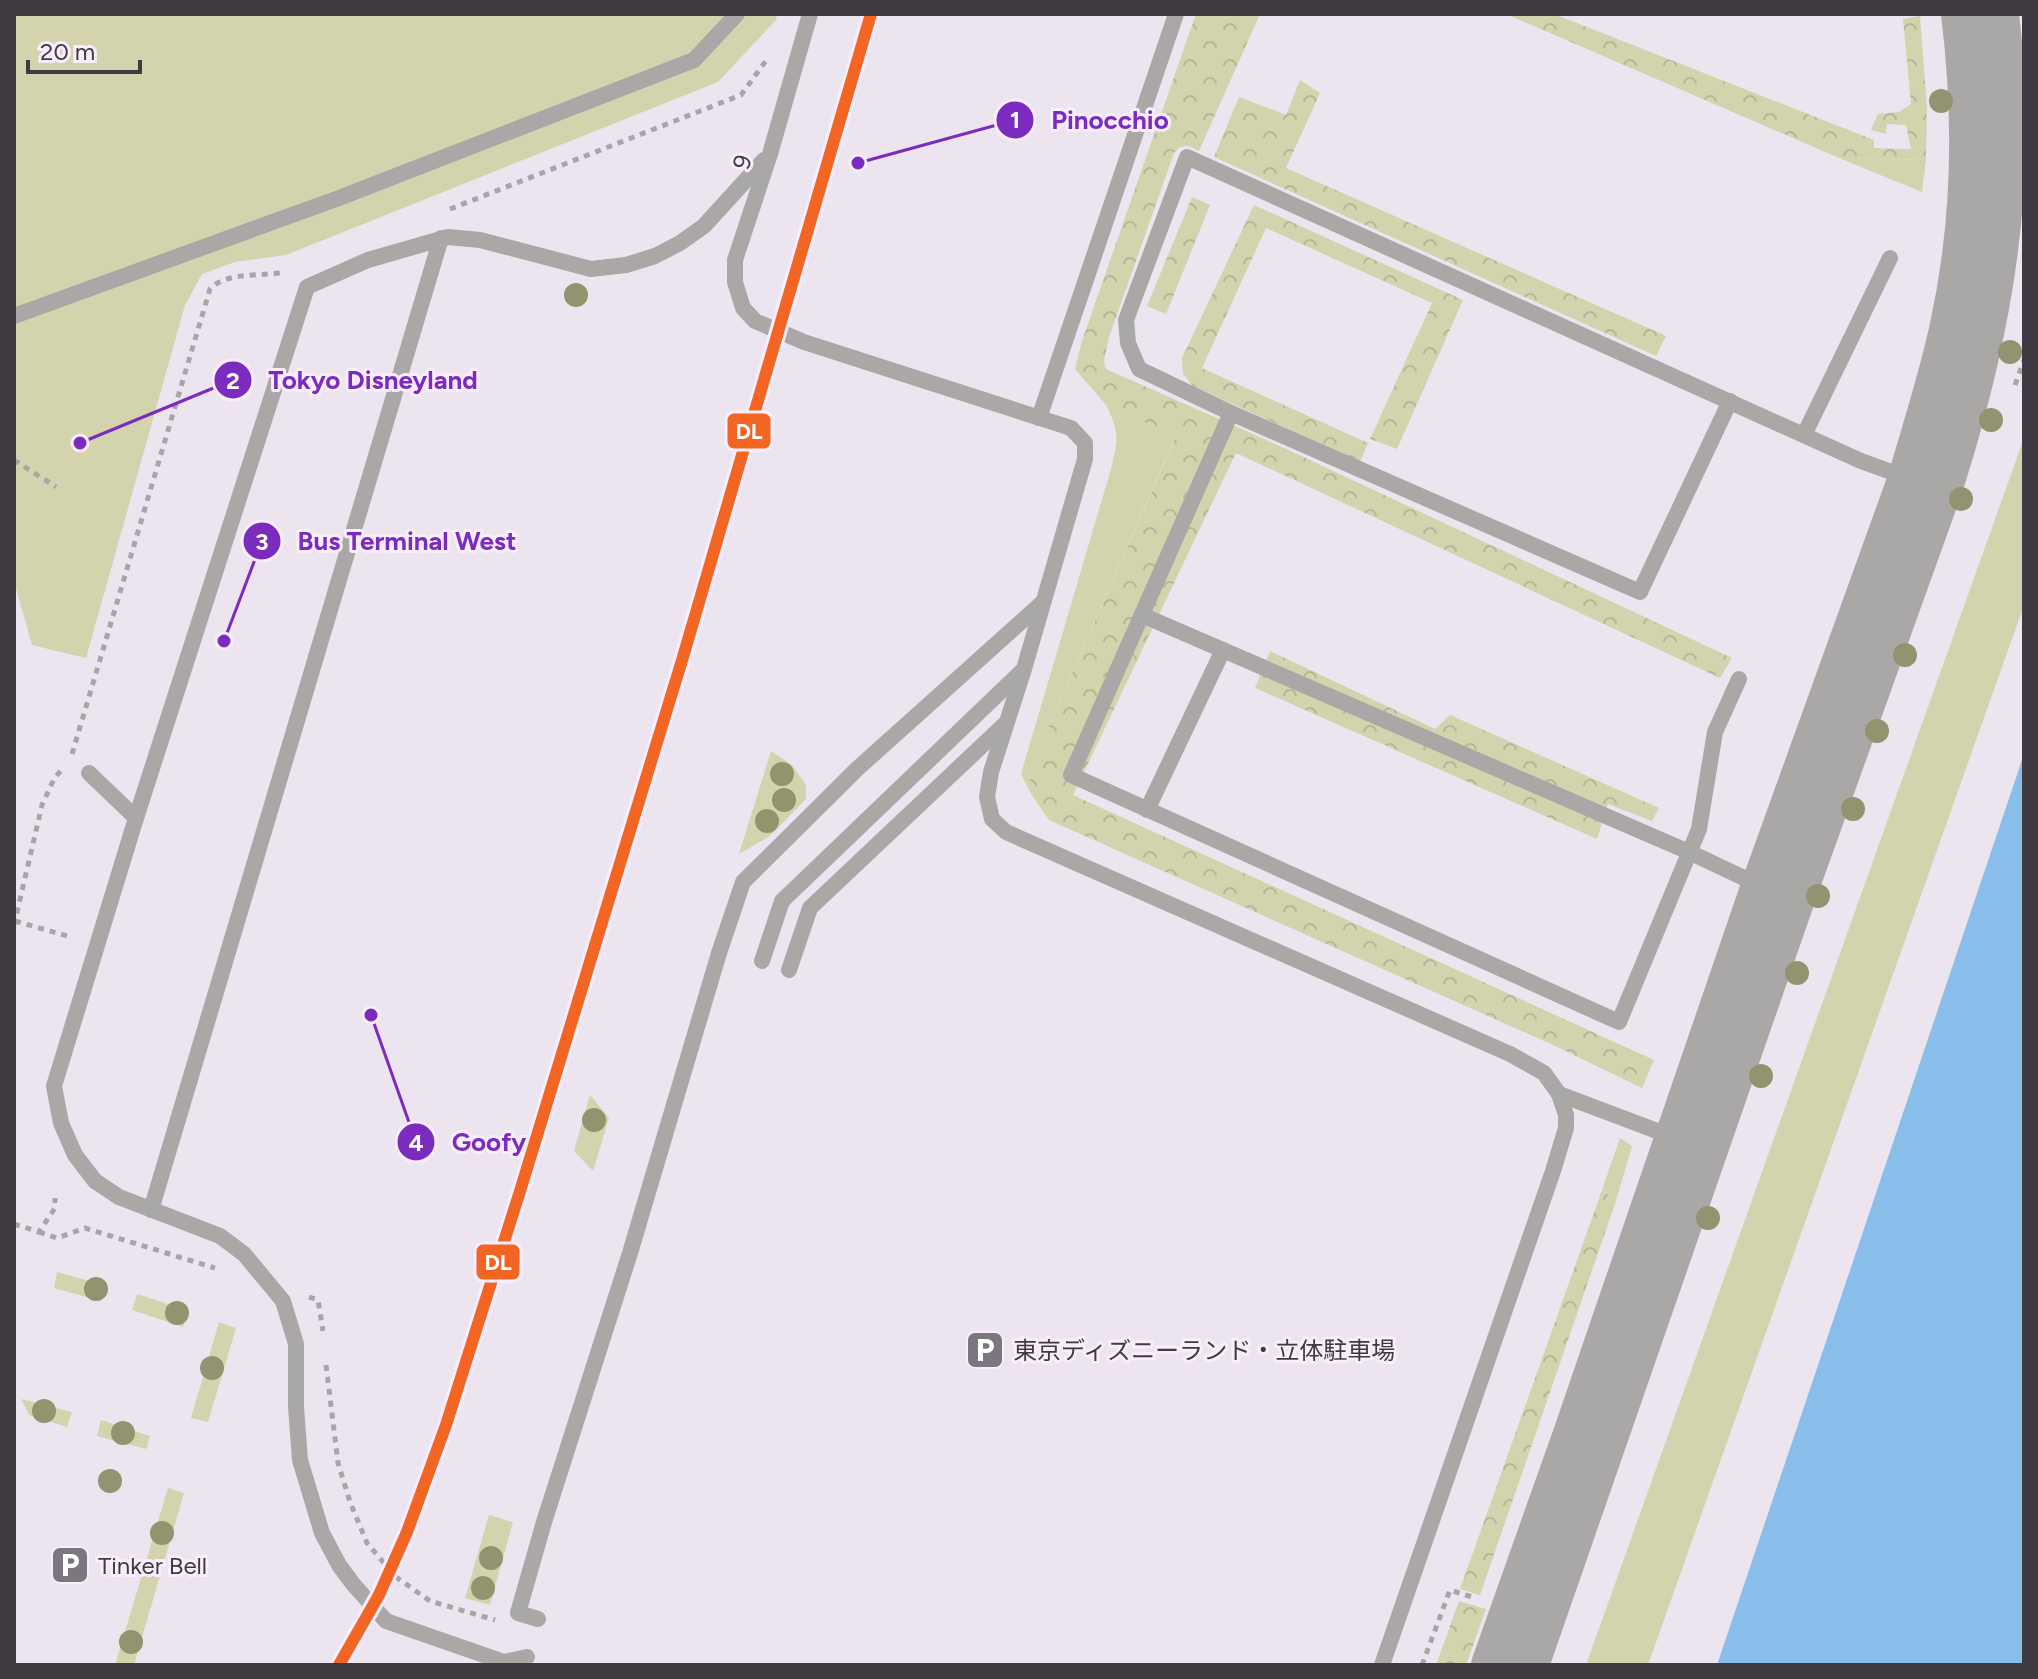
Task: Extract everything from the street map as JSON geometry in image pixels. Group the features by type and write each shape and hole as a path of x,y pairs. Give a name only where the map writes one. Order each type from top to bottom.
{"street":[{"path":"1491,1665 1761,886 1908,478 1949,329 1961,255 1968,177 1969,110 1961,14"},
{"path":"1529,1665 1785,926 1944,484 1964,419 1986,332 1998,258 2005,180 2007,119 1999,14"}],"lane":[{"path":"14,316 339,198 694,60 737,14"},
{"name":"9","path":"810,14 770,154 735,260 735,282 743,308 755,321 818,347 1039,418"},
{"path":"1176,14 1039,418 1071,428 1085,443 1085,459 991,772 987,797 992,819 1006,832 1510,1054 1544,1073 1559,1094 1566,1115 1566,1128 1382,1665"},
{"path":"527,1657 504,1662 386,1621 353,1584 322,1533 300,1460 296,1344 283,1301 244,1254 220,1236 119,1197 95,1181 75,1155 61,1123 54,1086 136,818 307,287 368,260 441,238 480,240 591,269 626,265 655,256 704,226 770,154"},
{"path":"1730,401 1640,592 1231,413 1139,369 1128,343 1126,320 1187,157 1730,401 1861,461 1908,478"},
{"path":"151,1210 441,238"},
{"path":"1804,435 1890,258"},
{"path":"1231,413 1071,775 1619,1022 1699,829 1715,732 1739,679"},
{"path":"538,1619 518,1613 522,1598 743,882 857,769 1042,603"},
{"path":"1142,615 1761,886"},
{"path":"1147,810 1223,650"},
{"path":"762,961 782,901 1024,669"},
{"path":"789,970 810,908 1008,720"},
{"path":"89,773 136,818"},
{"path":"1559,1094 1673,1137"}],"path":[{"path":"437,214 741,95 772,51"},
{"path":"14,925 42,805 54,779 70,759 210,289 214,284 233,278 293,269"},
{"path":"14,460 56,487"},
{"path":"39,1232 55,1208 55,1198"},
{"path":"14,1224 57,1238"}],"green space":[{"path":"14,14 777,14 776,20 718,82 286,255 235,262 202,274 185,305 86,658 32,645 14,581"},
{"path":"1196,14 1260,14 1199,151 1188,146 1180,147 1174,153 1108,340 1104,362 1106,369 1282,447 1732,658 1720,678 1236,453 1073,795 1654,1060 1642,1088 1553,1045 1049,820 1031,794 1029,772 1176,436 1106,405 1075,369 1082,341"},
{"path":"1506,14 1554,14 1874,140 1874,148 1911,149 1906,125 1887,124 1886,134 1871,130 1878,114 1899,112 1911,104 1903,19 1920,16 1927,108 1926,160 1839,158"},
{"path":"1300,80 1320,93 1286,168 1666,336 1656,356 1214,157 1239,97 1286,115"},
{"path":"1839,158 1926,160 1922,192"},
{"path":"1192,197 1210,205 1166,314 1147,306"},
{"path":"1254,205 1463,300 1397,449 1370,439 1432,303 1266,228 1202,368 1368,443 1360,462 1193,386 1183,374 1182,358"},
{"path":"1106,405 1176,435 1029,772 1031,794 1021,774 1115,450 1116,430"},
{"path":"2024,438 2024,605 1648,1665 1586,1665"},
{"path":"1270,651 1435,729 1450,715 1659,808 1652,821 1608,804 1597,839 1255,688"},
{"path":"771,751 792,765 806,785 806,799 770,836 739,854"},
{"path":"590,1095 609,1118 593,1171 574,1151"},
{"path":"1620,1138 1632,1146 1616,1201 1602,1190"},
{"path":"1602,1190 1616,1201 1480,1595 1460,1589"},
{"path":"57,1272 104,1285 100,1301 54,1288"},
{"path":"137,1294 189,1311 183,1327 132,1310"},
{"path":"219,1322 236,1328 208,1422 191,1418"},
{"path":"21,1399 72,1412 67,1427 29,1415"},
{"path":"101,1420 150,1436 146,1449 97,1436"},
{"path":"168,1488 184,1493 134,1665 115,1665"},
{"path":"489,1515 513,1522 490,1605 465,1598"},
{"path":"1459,1601 1486,1609 1466,1665 1436,1665"}],"water":[{"path":"2024,754 2024,1665 1717,1665"}],"transit line":[{"name":"DL","path":"339,1665 379,1595 407,1532 446,1425 683,657 871,14"}],"place":[{"name":"Pinocchio","path":"858,163"},
{"name":"Tokyo Disneyland","path":"80,443"},
{"name":"Bus Terminal West","path":"224,641"},
{"name":"Goofy","path":"371,1015"},
{"name":"東京ディズニーランド・立体駐車場","path":"985,1350"},
{"name":"Tinker Bell","path":"70,1565"}]}
